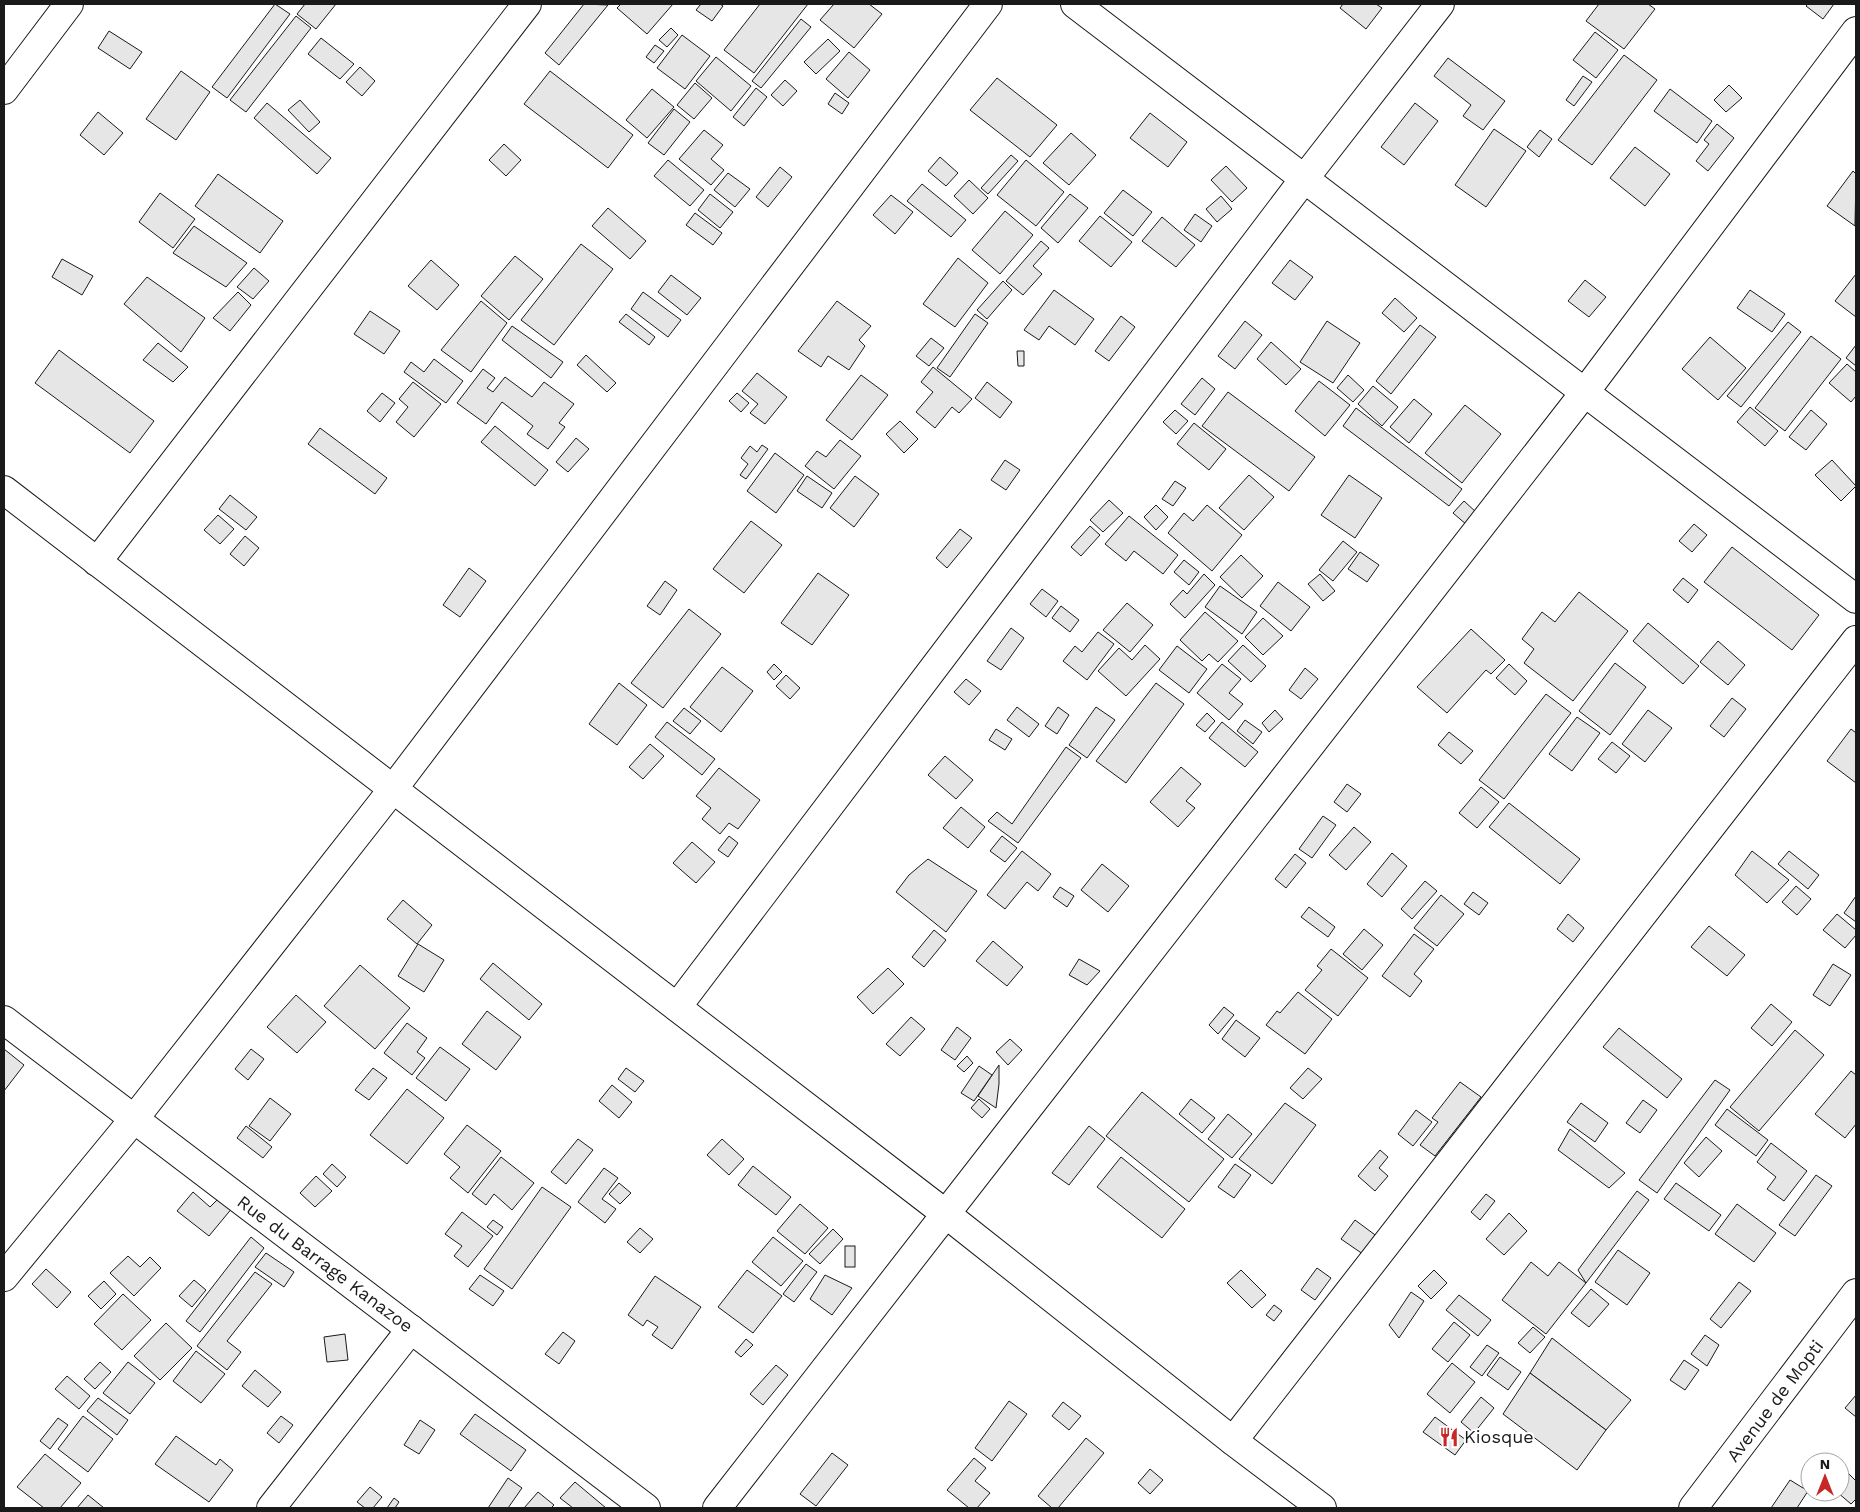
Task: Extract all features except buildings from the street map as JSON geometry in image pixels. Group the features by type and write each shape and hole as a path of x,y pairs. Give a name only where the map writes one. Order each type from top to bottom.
{"street":[{"path":"4,90 69,4"},
{"path":"97,562 527,4"},
{"path":"4,1277 134,1119 393,789 988,4"},
{"path":"1075,4 1856,599"},
{"path":"677,1007 1304,179 1440,4"},
{"path":"717,1508 1585,392 1856,31"},
{"path":"4,490 946,1214 1233,1441 1322,1508"},
{"path":"1233,1441 1856,640"},
{"name":"Rue du Barrage Kanazoe","path":"4,1020 646,1508"},
{"name":"Avenue de Mopti","path":"1693,1508 1856,1293"},
{"path":"271,1508 411,1329"}],"place":[{"name":"Kiosque","path":"1449,1437"}]}
